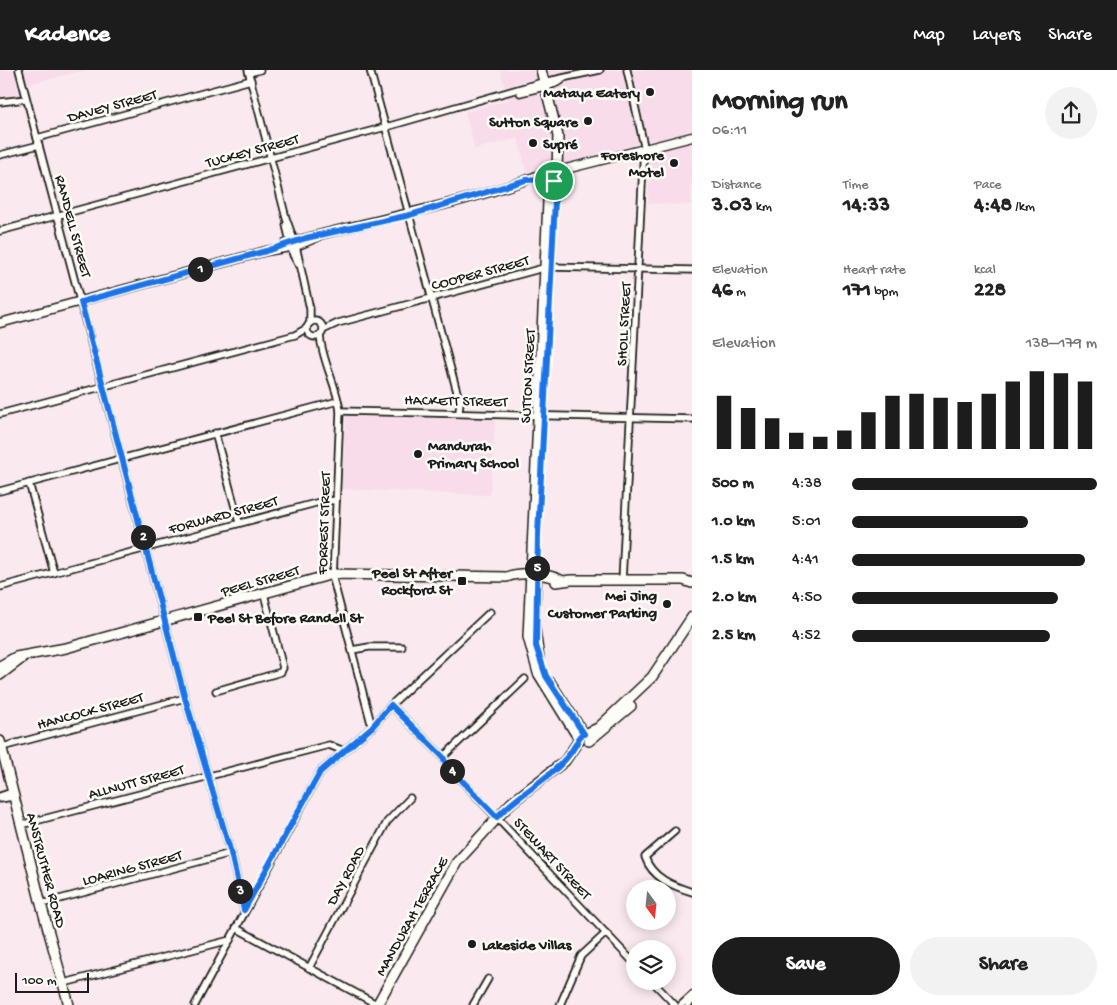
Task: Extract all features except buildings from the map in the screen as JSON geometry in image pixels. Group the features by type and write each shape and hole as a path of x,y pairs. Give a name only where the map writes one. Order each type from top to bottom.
{"main road":[{"name":"SUTTON STREET","path":"536,70 542,85"},
{"name":"SUTTON STREET","path":"541,70 542,85 553,134 553,175 530,649 538,673 583,739"},
{"name":"PEEL STREET","path":"1,664 16,657 66,648 333,574 507,577 512,575 555,582 561,580 661,582 683,580 692,583"},
{"name":"PEEL STREET","path":"661,582 692,588"},
{"name":"MANDURAH TERRACE","path":"377,1005 451,870 498,818 572,762 583,739 598,728 652,677 692,617"},
{"name":"MANDURAH TERRACE","path":"583,739 618,718 657,679 692,625"},
{"name":"PEEL STREET","path":"0,674 26,656"},
{"name":"ANSTRUTHER ROAD","path":"1,744 20,825 69,1005"},
{"name":"MANDURAH TERRACE","path":"384,1005 455,870 498,818"}],"street":[{"name":"RANDELL STREET","path":"19,70 185,698 231,853 244,910"},
{"name":"DAVEY STREET","path":"37,138 260,70"},
{"path":"370,70 407,213 460,403 459,412"},
{"name":"TUCKEY STREET","path":"0,231 600,70"},
{"name":"SHOLL STREET","path":"622,581 643,150 627,70"},
{"path":"249,74 310,309 321,328"},
{"path":"0,102 26,99"},
{"path":"0,323 317,236 378,222 526,180 553,175 692,137"},
{"path":"0,155 39,145"},
{"name":"COOPER STREET","path":"321,328 549,267 692,270"},
{"path":"309,326 310,309"},
{"path":"0,414 295,335 309,326 321,328"},
{"name":"FORREST STREET","path":"309,326 312,336 321,348"},
{"path":"295,335 312,336 321,328"},
{"name":"FORREST STREET","path":"321,328 321,348 340,411 333,574 372,727"},
{"path":"0,491 338,401"},
{"name":"HACKETT STREET","path":"340,411 459,412 692,419"},
{"path":"215,433 239,522"},
{"path":"29,483 54,572"},
{"name":"FORWARD STREET","path":"0,587 239,522 327,500 336,501"},
{"path":"216,691 281,672 283,668 264,594"},
{"path":"194,1005 320,772 372,727 391,705 490,612"},
{"path":"352,650 369,647 402,647"},
{"path":"443,757 525,679"},
{"name":"HANCOCK STREET","path":"1,744 185,698"},
{"name":"STEWART STREET","path":"391,705 443,757 446,764 626,954"},
{"name":"ALLNUTT STREET","path":"20,825 329,745 344,752"},
{"path":"0,797 12,794"},
{"name":"DAY ROAD","path":"310,968 387,822 410,798"},
{"path":"675,831 645,857 647,863 660,878 692,892"},
{"name":"LOARING STREET","path":"41,904 231,853"},
{"path":"236,928 377,1005"},
{"path":"560,1005 581,956 606,933"},
{"path":"64,983 230,940"},
{"path":"473,1005 488,979"},
{"path":"661,990 675,1005"},
{"path":"681,1005 692,995"},
{"path":"688,1005 692,1001"}],"shaded area":[{"path":"0,70 86,70 24,85 28,100 0,104"},
{"path":"500,70 692,70 692,205 648,203 650,160 659,153 655,139 527,173 518,138 475,149 465,112 509,100"},
{"name":"Mandurah Primary School","path":"346,416 495,420 490,495 342,489"}],"place":[{"name":"Mataya Eatery","path":"650,92"},
{"name":"Sutton Square","path":"588,121"},
{"name":"Supré","path":"533,143"},
{"name":"Foreshore Motel","path":"674,163"},
{"name":"Mandurah Primary School","path":"418,454"},
{"name":"Peel St After Rockford St","path":"462,581"},
{"name":"Mei Jing Customer Parking","path":"667,604"},
{"name":"Peel St Before Randell St","path":"198,617"},
{"name":"Lakeside Villas","path":"472,944"}],"route":[{"path":"548,179 554,181 556,181 534,622 539,661 546,676 584,734 579,737 570,757 511,803 497,817 446,764 443,757 391,705 372,727 320,772 244,910 231,853 185,698 81,302 266,251 306,238 410,215 434,206 526,180 548,179"}]}
